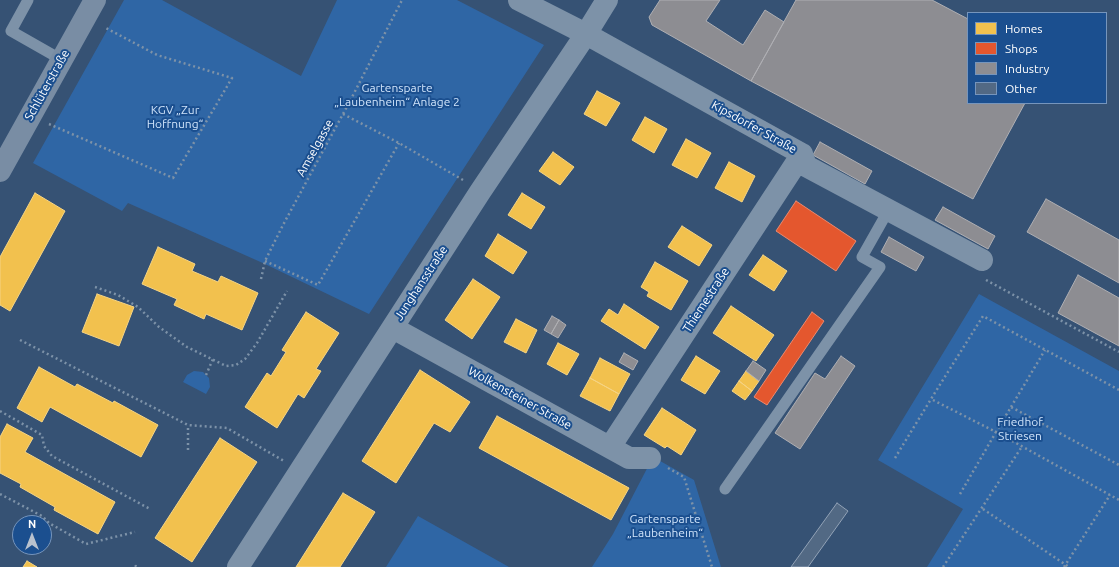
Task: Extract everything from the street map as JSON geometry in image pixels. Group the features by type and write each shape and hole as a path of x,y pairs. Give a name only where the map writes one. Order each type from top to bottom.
{"street":[{"name":"Schlüterstraße","path":"0,171 95,0"},
{"name":"Kipsdorfer Straße","path":"519,0 586,34 802,154 806,166 982,260"},
{"name":"Junghansstraße","path":"238,567 480,192 586,34 607,0"},
{"name":"Thiemestraße","path":"610,447 802,154"},
{"name":"Wolkensteiner Straße","path":"393,328 629,458 650,458"}],"lane":[{"path":"28,0 12,31 62,60"},
{"path":"725,489 880,267 862,257 888,211"}],"path":[{"name":"Amselgasse","path":"261,279 265,261 402,0"},
{"path":"54,126 173,178 232,78 158,55 108,29"},
{"path":"343,114 399,143 480,192"},
{"path":"265,261 318,285 399,143"},
{"path":"982,260 974,274 1119,352"},
{"path":"95,287 118,295 138,307 165,331 187,346 226,366 236,365 245,359 257,343 287,291"},
{"path":"895,458 983,316 1119,390"},
{"path":"20,340 188,425 227,428 275,456"},
{"path":"960,494 1045,350"},
{"path":"206,376 213,359"},
{"path":"931,399 996,432 1021,448 1119,500"},
{"path":"1012,407 1119,465"},
{"path":"0,411 42,435 44,446 52,456 150,509"},
{"path":"188,425 188,450"},
{"path":"943,567 983,509 1021,448"},
{"path":"650,458 684,477 712,567"},
{"path":"0,494 42,516 49,523 86,544 135,532"},
{"path":"1064,566 1110,495"},
{"path":"983,509 1064,566 1069,567"}],"green space":[{"path":"124,0 162,0 301,76 337,0 457,0 544,45 369,314 265,264 128,203 122,211 33,163"},
{"name":"Friedhof Striesen","path":"979,294 1119,371 1119,567 927,567 963,509 878,460"},
{"path":"194,371 203,372 209,378 210,387 206,394 183,382 187,375"},
{"name":"Gartensparte „Laubenheim“","path":"653,457 694,480 721,567 592,567 613,534"},
{"path":"418,516 509,567 386,567"}],"building: Homes":[{"path":"597,91 620,103 606,126 584,114"},
{"path":"645,117 667,129 654,153 632,140"},
{"path":"686,139 711,153 697,178 672,165"},
{"path":"553,152 574,167 560,185 539,171"},
{"path":"729,162 755,176 742,202 715,188"},
{"path":"35,193 65,211 10,311 0,305 0,257"},
{"path":"522,193 545,207 531,229 508,215"},
{"path":"682,226 712,245 699,266 668,247"},
{"path":"498,234 527,252 513,274 485,256"},
{"path":"158,247 195,264 192,271 218,282 221,276 258,293 242,330 206,314 204,319 174,305 177,299 142,284"},
{"path":"763,255 787,271 774,291 749,275"},
{"path":"655,262 688,281 671,310 647,296 649,292 641,287"},
{"path":"473,279 500,297 472,339 445,320"},
{"path":"97,294 134,307 119,346 82,332"},
{"path":"624,304 659,327 645,349 601,321 609,309 618,315"},
{"path":"731,306 774,335 756,361 713,333"},
{"path":"306,312 339,333 316,369 321,371 304,398 298,394 277,428 245,407 267,373 271,376 286,352 282,350"},
{"path":"516,319 537,330 526,353 504,342"},
{"path":"558,343 579,354 567,375 547,364"},
{"path":"696,356 720,371 705,394 681,380"},
{"path":"600,358 630,374 619,394 590,378"},
{"path":"39,367 75,387 77,384 113,403 114,401 158,425 141,457 50,407 42,422 17,408"},
{"path":"420,370 470,402 450,432 434,423 396,483 362,461"},
{"path":"746,371 759,381 752,391 739,381"},
{"path":"590,378 619,394 610,411 580,396"},
{"path":"739,381 752,391 745,400 732,391"},
{"path":"662,408 696,430 681,455 667,446 665,448 644,435"},
{"path":"497,416 629,488 611,520 479,448"},
{"path":"7,424 33,438 25,452 115,502 98,534 54,510 55,507 20,487 21,484 0,473 0,437"},
{"path":"220,438 257,462 192,562 155,538"},
{"path":"343,493 375,512 340,567 296,567"},
{"path":"27,561 37,567 23,567"}],"building: Shops":[{"path":"796,201 856,241 836,271 776,231"},
{"path":"812,312 824,321 767,405 754,397"}],"building: Industry":[{"path":"660,0 720,0 706,21 743,45 765,10 784,22 751,81 652,25 649,17"},
{"path":"796,0 932,0 967,18 967,104 1024,104 973,199 751,81"},
{"path":"820,142 872,171 865,184 813,155"},
{"path":"1046,199 1119,240 1119,283 1027,232"},
{"path":"943,207 995,236 988,249 935,220"},
{"path":"889,237 924,257 916,271 881,252"},
{"path":"1078,275 1119,298 1119,346 1058,313"},
{"path":"552,316 559,320 551,334 544,330"},
{"path":"559,320 566,325 558,338 551,334"},
{"path":"624,353 638,361 633,370 619,362"},
{"path":"841,356 855,366 800,449 775,433 815,373 825,379"},
{"path":"753,361 766,370 759,381 746,371"}],"building: Other":[{"path":"837,503 848,511 808,567 791,567"}],"park label":[{"name":"Gartensparte „Laubenheim“ Anlage 2","path":"397,95"},
{"name":"KGV „Zur Hoffnung“","path":"175,117"}]}
